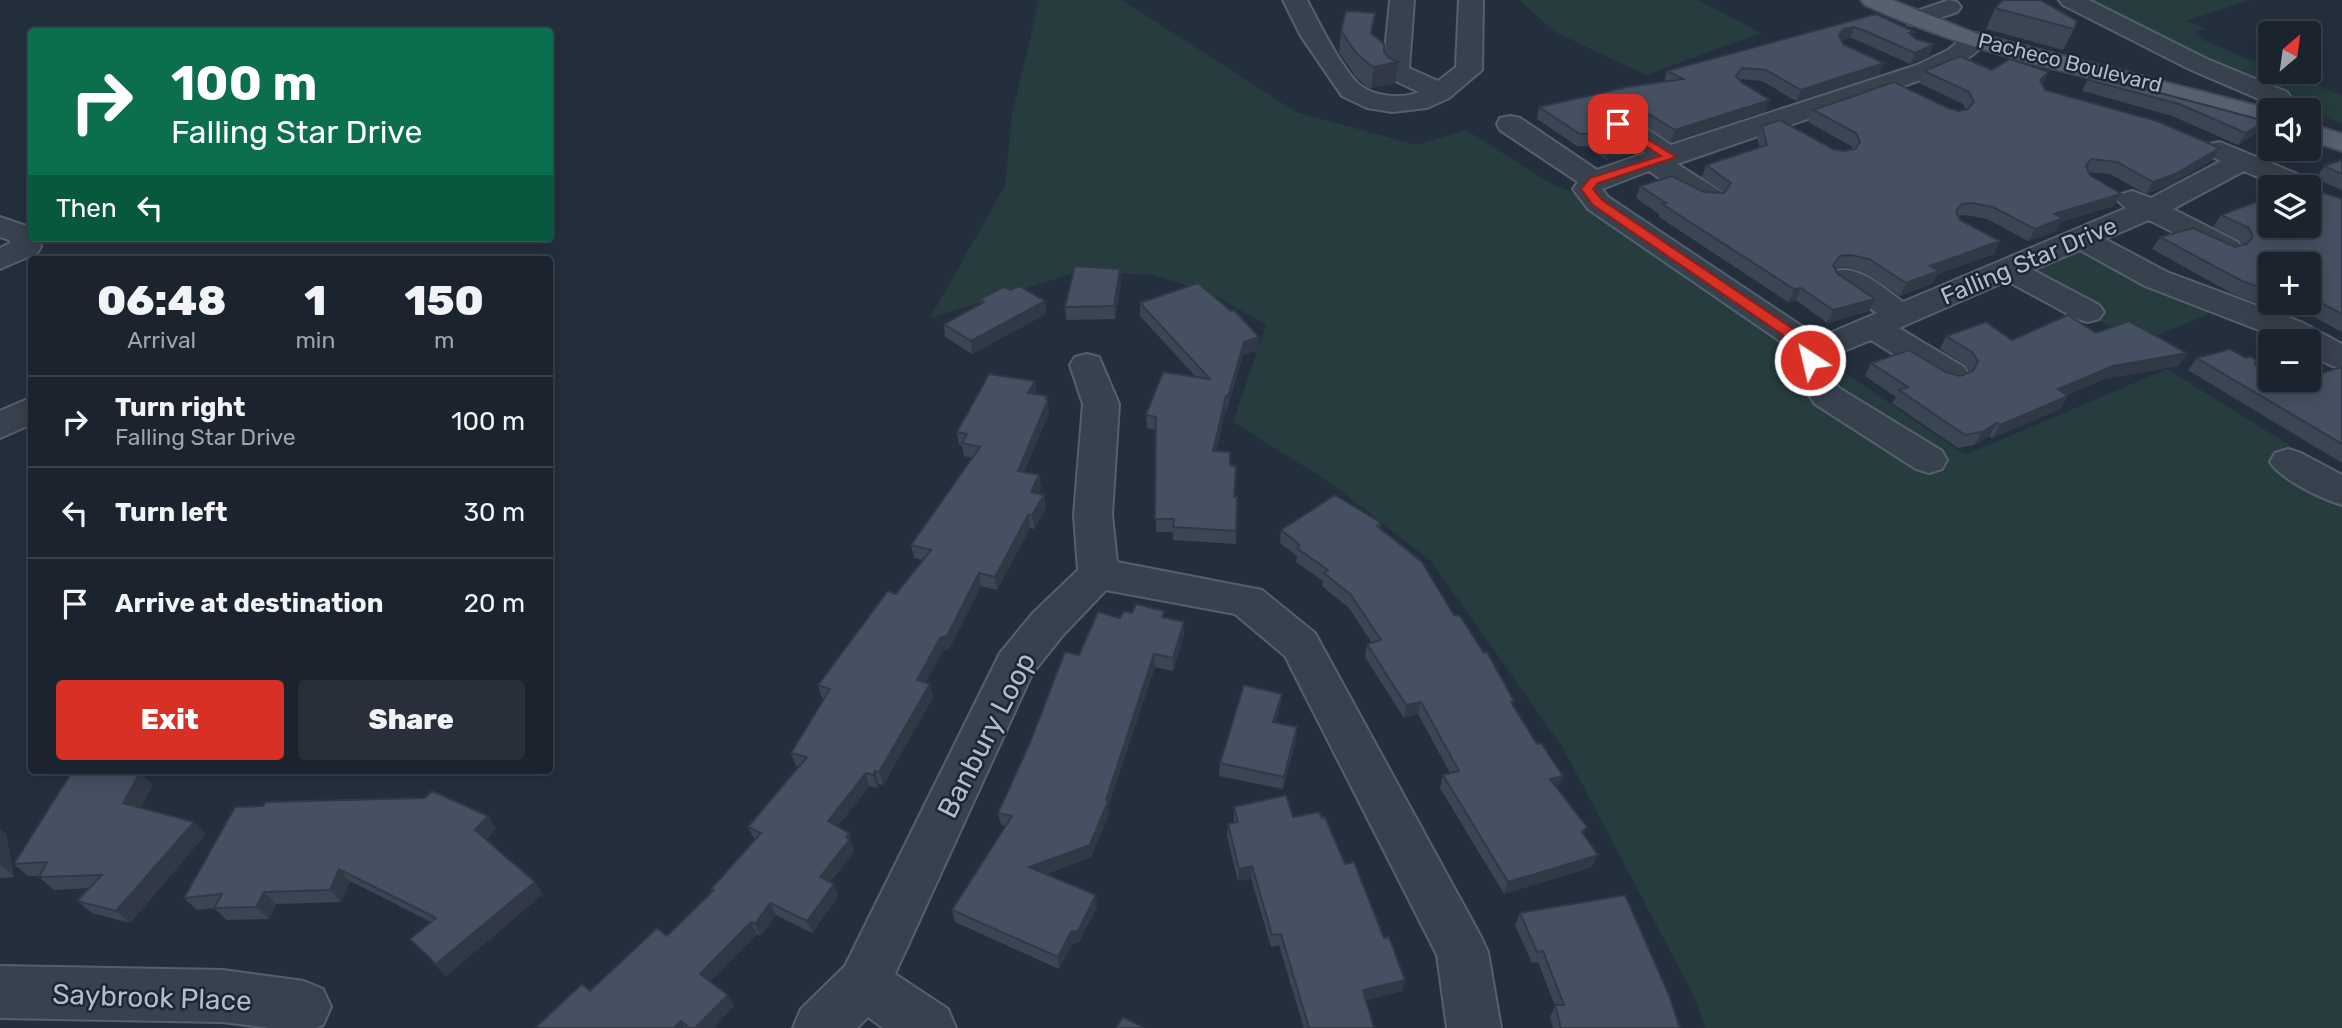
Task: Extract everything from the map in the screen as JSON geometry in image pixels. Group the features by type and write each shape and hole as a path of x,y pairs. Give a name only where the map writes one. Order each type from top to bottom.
{"main road":[{"name":"Pacheco Boulevard","path":"1873,0 1975,40 2150,82 2258,114"},
{"path":"2321,136 2342,143"}],"street":[{"path":"1295,0 1313,36 1351,91 1376,102 1392,104 1418,102 1440,92 1469,70 1471,0"},
{"path":"1402,0 1396,72 1440,92"},
{"path":"2071,0 2198,64 2278,98"},
{"path":"1916,19 1949,7"},
{"path":"1596,192 1662,159 1793,123 1945,61 1975,40"},
{"path":"1873,59 1928,100"},
{"path":"1760,94 1793,123"},
{"path":"1510,124 1596,192 1809,346 1812,375 1827,396 1929,460"},
{"path":"1618,124 1710,197"},
{"path":"2196,139 2276,175"},
{"name":"Falling Star Drive","path":"1809,346 1837,342 1887,321 2014,257 2081,238 2147,210 2198,186 2243,160"},
{"path":"2105,186 2147,210 2227,248"},
{"path":"0,226 23,235 26,247 0,260"},
{"path":"2081,238 2156,279 2289,329 2324,353"},
{"path":"2014,257 2088,312"},
{"path":"1846,278 1887,321 1952,375"},
{"path":"1087,365 1101,404 1093,515 1098,574 1247,601 1300,645 1462,952 1474,1028"},
{"path":"0,426 28,410"},
{"path":"2288,462 2342,492"},
{"name":"Banbury Loop","path":"820,1028 864,984 1015,665 1048,624 1098,574"},
{"path":"864,984 929,1028"},
{"name":"Saybrook Place","path":"0,992 223,996 304,1007"}],"green space":[{"path":"1039,0 1122,0 1296,112 1417,145 1466,130 1550,183 1598,203 1965,455 2167,369 2342,478 2342,1028 1705,1028 1695,998 1562,746 1430,560 1331,483 1233,422 1266,325 1211,293 1154,275 1077,272 930,318 1005,186 1012,115"},
{"path":"1520,0 1698,0 1761,33 1646,75 1555,32"},
{"path":"2075,0 2249,0 2186,21 2207,29 2194,32 2204,40 2258,62 2258,84 2315,84 2342,96 2342,124 2321,115 2321,98 2283,98"},
{"path":"2081,238 2227,306 2140,343 2008,269"}],"building":[{"path":"2003,0 2040,0 2077,21 2074,29 1995,8"},
{"path":"1346,11 1375,13 1371,33 1384,44 1384,52 1388,57 1398,62 1374,67 1357,54 1341,31"},
{"path":"1876,14 1915,32 1909,33 1916,39 1934,44 1915,53 1863,30 1854,27 1844,29 1839,35 1843,44 1884,63 1801,90 1766,70 1742,68 1736,76 1741,82 1770,100 1675,130 1637,107 1611,104 1606,111 1609,119 1642,140 1609,149 1590,134 1580,134 1539,107 1627,87 1683,79 1667,71"},
{"path":"1960,56 1992,70 2010,59 2049,72 2040,80 2045,90 2157,121 2220,148 2175,174 2153,182 2117,162 2091,159 2086,166 2090,175 2121,194 2054,214 2063,218 2035,229 1993,207 1962,204 1956,211 1960,220 2000,241 1930,266 1939,271 1906,283 1869,259 1840,256 1833,265 1838,274 1875,299 1833,310 1801,288 1794,289 1662,204 1666,203 1640,186 1672,176 1704,192 1724,193 1731,183 1706,165 1767,145 1762,126 1780,120 1833,149 1855,149 1860,142 1856,133 1813,110 1894,82 1948,108 1958,111 1968,109 1974,102 1969,92 1924,71"},
{"path":"2089,77 2145,89 2258,119 2258,125 2246,133 2179,104 2089,80"},
{"path":"2342,160 2342,174 2324,166"},
{"path":"2321,192 2342,199 2342,314 2321,303 2321,252 2258,252 2258,287 2242,281 2160,237 2193,228 2235,247 2247,244 2253,237 2249,228 2221,215 2258,201 2258,238 2321,238"},
{"path":"1075,266 1120,269 1114,306 1065,307"},
{"path":"1198,283 1231,311 1234,310 1259,337 1244,342 1228,397 1226,396 1213,451 1230,452 1230,465 1236,467 1236,531 1173,527 1174,519 1155,519 1156,417 1146,415 1163,372 1210,379 1140,303"},
{"path":"1019,286 1045,301 971,341 944,324 984,302 980,299 1004,287 1010,290"},
{"path":"2068,315 2096,333 2129,321 2187,353 2113,366 2058,389 2068,396 2000,425 1997,423 1982,432 1965,435 1899,390 1908,387 1871,363 1909,350 1946,372 1960,376 1973,371 1978,361 1972,352 1946,336 1986,322 2012,340"},
{"path":"2230,349 2246,358 2250,356 2256,360 2258,368 2258,392 2321,392 2321,373 2342,367 2342,444 2197,358"},
{"path":"989,374 1035,381 1028,393 1047,396 1048,400 1018,471 1039,475 1031,492 1044,495 1032,515 1028,515 995,577 979,573 947,636 940,638 917,680 930,684 879,772 875,771 873,775 866,773 828,821 849,833 846,837 850,839 820,877 834,884 807,921 770,903 755,924 751,922 700,974 728,995 695,1028 689,1028 681,1021 674,1028 535,1028 582,984 590,991 657,928 667,936 714,890 711,889 761,833 748,827 807,757 791,753 830,689 818,685 888,591 896,594 931,550 911,545 980,447 962,443 967,434 957,432"},
{"path":"1335,495 1381,523 1377,526 1422,562 1454,615 1460,616 1484,653 1487,652 1514,701 1511,702 1537,744 1541,743 1563,776 1550,779 1587,827 1582,832 1598,855 1508,882 1443,775 1459,771 1421,702 1406,705 1367,644 1381,640 1351,595 1324,573 1328,570 1298,549 1299,544 1281,530"},
{"path":"1136,604 1164,611 1162,617 1184,622 1173,658 1154,654 1106,800 1108,801 1090,845 1029,867 1096,895 1078,931 1071,932 1058,957 952,910 1012,816 998,813 1029,745 1065,652 1079,655 1098,612 1120,618 1124,611 1132,613"},
{"path":"1244,685 1282,694 1273,722 1297,727 1284,777 1220,763"},
{"path":"70,774 139,774 123,803 194,822 116,911 77,901 102,875 39,877 47,862 14,864"},
{"path":"432,791 488,816 475,830 535,882 436,964 410,939 436,918 339,869 330,890 264,892 256,907 214,908 222,894 184,898 235,807 263,806 266,802 425,798"},
{"path":"1286,795 1293,817 1319,812 1322,818 1325,817 1345,864 1354,862 1384,938 1389,937 1405,980 1363,990 1374,1028 1309,1028 1281,934 1272,935 1252,866 1239,869 1228,824 1238,822 1234,807"},
{"path":"1625,895 1669,995 1680,1028 1561,1028 1555,1005 1564,1005 1543,951 1537,952 1520,913"},
{"path":"1123,1017 1144,1028 1116,1028"}],"route":[{"path":"1618,124 1671,157 1594,180 1587,189 1598,203 1809,346 1810,360"}]}
